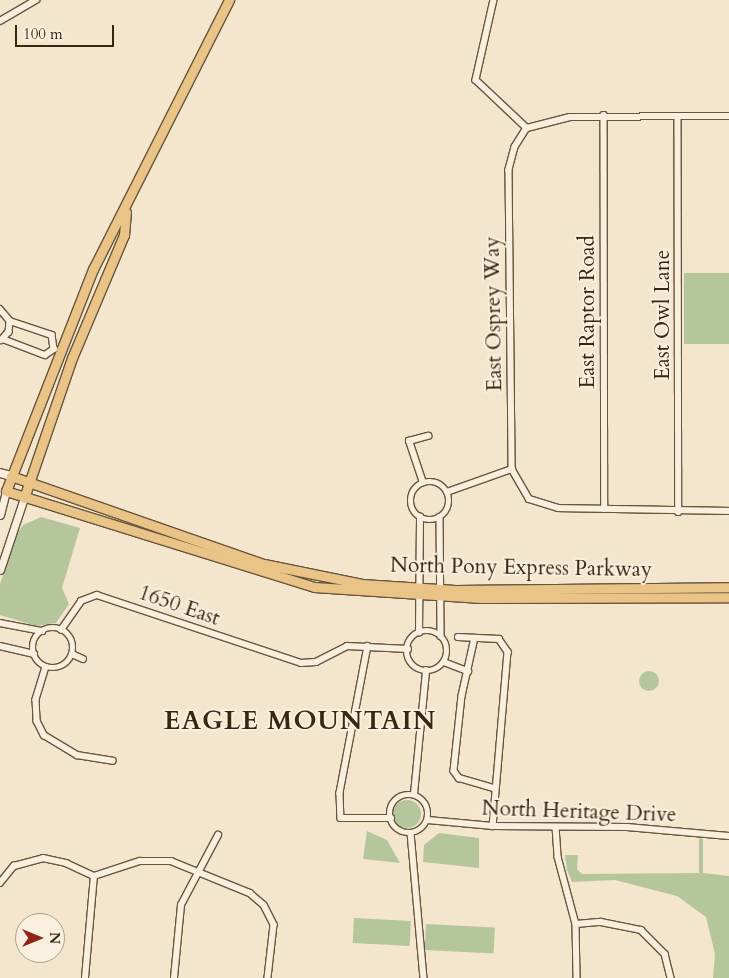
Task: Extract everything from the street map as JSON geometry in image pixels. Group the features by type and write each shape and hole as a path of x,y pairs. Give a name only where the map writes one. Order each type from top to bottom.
{"main road":[{"path":"3,490 11,476 57,350 100,254 126,212 229,0"},
{"path":"24,498 72,358 124,235 126,212"},
{"name":"North Pony Express Parkway","path":"0,473 264,564 362,584 417,592"},
{"name":"North Pony Express Parkway","path":"3,490 279,579 355,593 417,592 729,598"},
{"name":"North Pony Express Parkway","path":"438,593 729,587"}],"street":[{"path":"0,21 35,0"},
{"path":"494,0 476,80 527,128 570,117 604,115 678,118 729,116"},
{"name":"East Raptor Road","path":"604,115 605,509"},
{"name":"East Owl Lane","path":"678,118 680,512"},
{"name":"East Osprey Way","path":"527,128 515,147 508,170 512,469 529,499 558,508 605,509"},
{"path":"0,309 10,321 52,335 57,350 72,358"},
{"path":"10,321 2,340 45,355 57,350"},
{"path":"423,484 409,441 428,436"},
{"path":"447,492 512,469"},
{"path":"423,484 438,484 447,492 448,506 440,518 438,593 440,636 446,646 444,662"},
{"path":"423,484 411,501 420,518 417,592 419,633 408,649 414,666 426,671 444,662 468,671"},
{"path":"0,515 3,490"},
{"path":"0,570 24,498"},
{"path":"605,509 680,512 729,511"},
{"path":"420,518 440,518"},
{"name":"1650 East","path":"61,630 89,596 258,651 301,663 316,662 347,646 408,649"},
{"path":"0,623 42,631 61,630 71,640 72,654 65,665 46,667"},
{"path":"34,654 34,641 42,631"},
{"path":"419,633 440,636"},
{"path":"458,637 506,642 494,788 493,826"},
{"path":"475,638 468,671 454,771 459,778 494,788"},
{"path":"0,646 34,654 46,667"},
{"path":"368,646 340,792 341,818 390,818"},
{"path":"72,654 83,659"},
{"path":"46,667 36,700 37,721 50,742 77,755 113,761"},
{"path":"414,794 426,671"},
{"path":"390,818 397,799 414,794"},
{"path":"411,833 428,820 428,807 414,794"},
{"path":"390,818 397,829 411,833"},
{"name":"North Heritage Drive","path":"428,820 493,826 627,827 729,836"},
{"path":"556,827 558,857 576,924 577,978"},
{"path":"411,833 424,978"},
{"path":"174,978 176,922 196,874 218,835"},
{"path":"0,883 14,866 33,860 66,863 94,876 156,858 244,891 269,912 274,932 268,978"},
{"path":"85,978 94,876"},
{"path":"576,924 601,922 641,930 655,939 672,969 672,978"}],"green space":[{"path":"684,273 729,273 729,344 684,344"},
{"path":"41,517 80,528 62,588 69,604 56,623 36,626 0,615 0,584 15,537 23,525"},
{"path":"649,671 656,674 659,681 656,688 649,691 642,688 639,681 642,674"},
{"path":"407,800 417,804 421,814 417,824 407,828 397,824 393,814 397,804"},
{"path":"367,831 387,840 400,863 363,859"},
{"path":"439,833 479,838 479,868 423,862 424,845"},
{"path":"699,838 703,839 703,873 729,876 729,978 713,978 715,954 706,917 677,896 615,880 572,882 567,870 565,855 578,855 577,869 582,874 699,873"},
{"path":"354,918 411,921 410,946 353,943"},
{"path":"426,924 495,928 494,954 425,950"}],"district":[{"name":"EAGLE MOUNTAIN","path":"300,721"}]}
